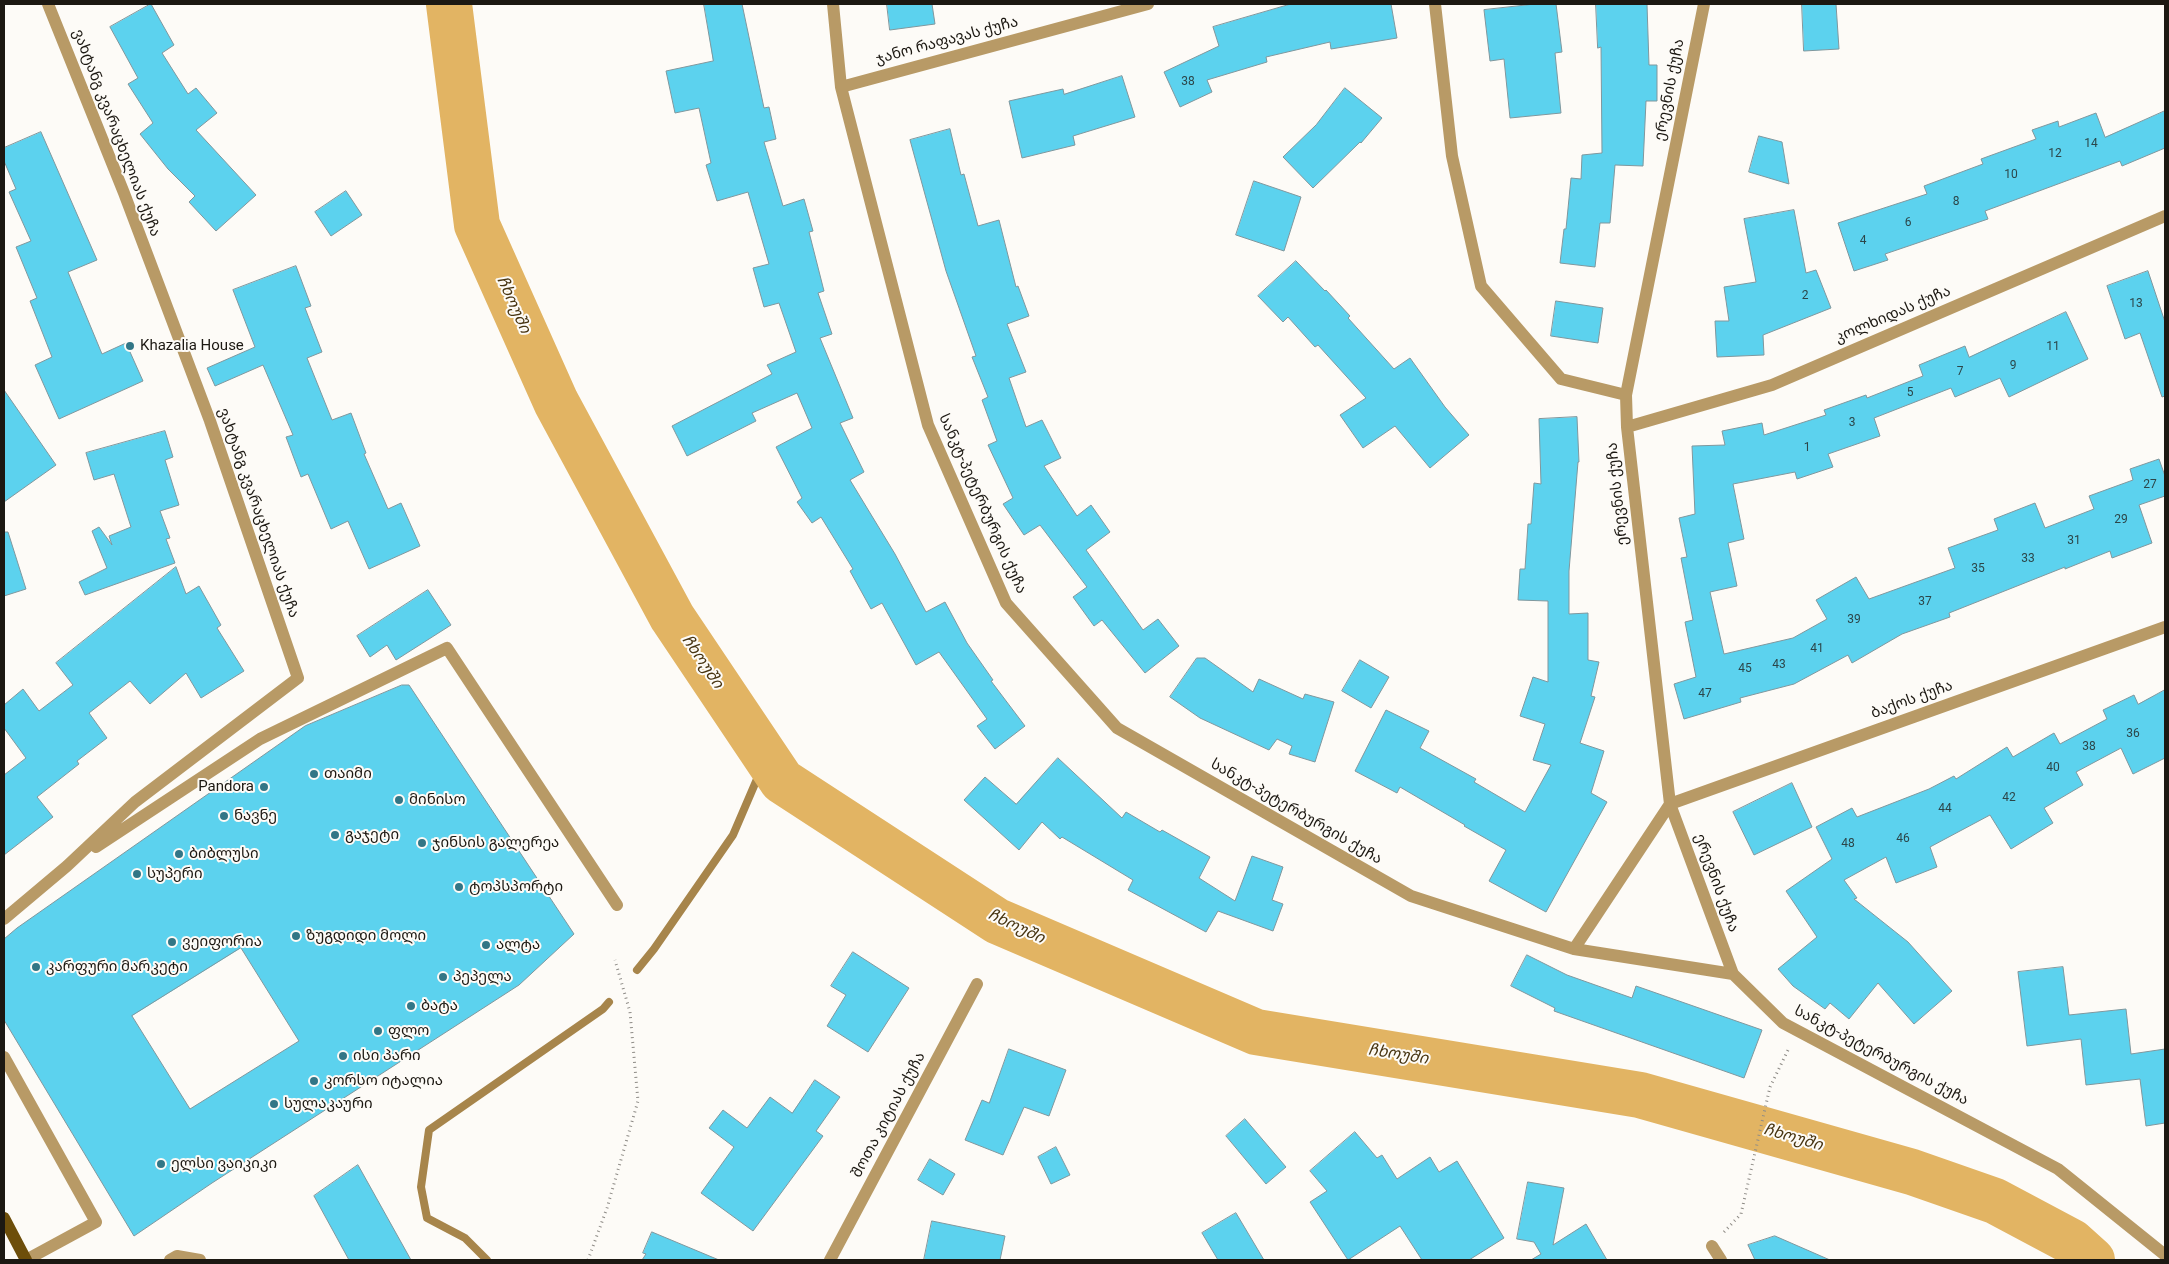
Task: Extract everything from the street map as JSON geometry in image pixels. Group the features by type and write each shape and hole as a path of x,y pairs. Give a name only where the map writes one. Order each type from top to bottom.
{"main road":[{"path":"4,1218 26,1260"}],"street":[{"name":"ვახტანგ კვარაცხელიას ქუჩა","path":"4,920 67,866 135,802 298,678 207,412 124,193 48,4"},
{"name":"სანკტ-პეტერბურგის ქუჩა","path":"833,4 841,87 928,425 1006,603 1116,728 1411,896 1574,949 1733,974 1783,1023 2058,1170 2165,1255"},
{"name":"ჯანო რაფავას ქუჩა","path":"841,87 1148,4"},
{"path":"1435,4 1452,156 1481,286 1561,379 1626,395"},
{"name":"ერევნის ქუჩა","path":"1704,4 1626,395 1627,427 1670,804 1733,974"},
{"name":"კოლხიდას ქუჩა","path":"1627,427 1772,385 2165,216"},
{"name":"ბაქოს ქუჩა","path":"1670,804 2165,627"},
{"path":"67,866 260,739 447,648 617,906"},
{"path":"1574,949 1670,804"},
{"name":"შოთა კიტიას ქუჩა","path":"830,1260 977,984"},
{"path":"4,1057 96,1222 26,1260"},
{"path":"1712,1246 1721,1260"},
{"path":"170,1260 177,1256 200,1260"}],"path":[{"path":"588,1260 607,1208 638,1101 630,1012 615,960"},
{"path":"1712,1246 1741,1214 1770,1088 1798,1031"}],"building":[{"path":"151,4 174,45 162,53 188,94 196,88 217,113 196,130 256,195 216,231 189,202 195,196 168,169 140,134 153,123 128,84 138,78 110,27"},
{"path":"704,4 742,4 764,108 769,107 776,139 764,142 783,206 804,199 813,231 809,232 824,291 818,293 832,334 820,338 853,418 840,423 864,472 850,480 895,554 926,612 945,602 967,643 993,680 991,681 1025,726 995,749 977,726 987,719 939,652 916,665 882,603 871,609 850,571 853,569 821,517 812,523 797,502 802,498 776,447 812,428 797,393 752,413 756,421 687,456 672,426 772,374 767,365 796,352 779,303 764,307 753,268 769,264 748,192 717,201 706,165 711,163 699,108 675,113 666,71 713,61"},
{"path":"887,4 932,4 935,24 890,30"},
{"path":"1291,4 1391,4 1397,38 1331,49 1330,42 1266,57 1267,62 1207,80 1212,92 1180,107 1164,72 1219,46 1213,27"},
{"path":"1535,4 1556,4 1562,52 1555,53 1561,113 1510,118 1504,59 1490,61 1484,10"},
{"path":"1596,4 1647,4 1649,65 1657,65 1657,101 1646,101 1643,166 1615,165 1610,223 1600,223 1595,267 1560,263 1564,229 1566,229 1571,178 1581,179 1582,155 1602,153 1601,47 1598,48"},
{"path":"1802,4 1836,4 1839,49 1804,51"},
{"path":"1122,76 1135,117 1073,136 1075,145 1022,158 1009,101 1063,89 1064,94"},
{"path":"1345,88 1382,118 1361,143 1313,188 1283,157 1316,125"},
{"path":"2165,111 2165,148 2122,166 2120,161 1985,211 1988,219 1885,254 1888,260 1854,271 1838,223 1927,194 1924,186 1983,164 1981,159 2036,139 2032,130 2058,121 2059,127 2096,113 2105,137"},
{"path":"950,129 961,175 964,174 978,226 999,220 1016,287 1018,286 1029,316 1007,324 1026,372 1009,378 1026,427 1042,420 1061,458 1044,466 1077,516 1091,505 1110,532 1086,550 1143,630 1158,619 1179,646 1145,673 1102,620 1094,626 1073,597 1087,587 1040,525 1024,535 1003,504 1013,498 988,445 997,441 982,400 988,397 972,357 976,356 946,271 910,140"},
{"path":"41,132 97,260 68,272 102,354 126,343 143,381 59,419 35,365 52,357 30,301 37,298 16,247 31,241 9,192 16,189 4,161 4,148"},
{"path":"1759,136 1782,142 1789,184 1749,172"},
{"path":"1254,181 1301,197 1284,251 1236,235"},
{"path":"346,191 362,215 331,236 315,212"},
{"path":"1794,210 1806,273 1816,270 1831,308 1763,335 1764,355 1717,357 1715,321 1729,321 1724,287 1756,282 1744,219"},
{"path":"1296,261 1350,316 1348,318 1394,369 1410,358 1445,407 1469,435 1430,468 1395,426 1363,448 1340,415 1366,398 1318,345 1315,347 1288,317 1283,322 1258,296"},
{"path":"296,266 311,306 305,308 322,352 307,358 332,420 351,413 366,453 364,454 388,509 401,503 420,546 369,569 348,521 331,529 308,474 301,477 286,437 293,435 263,365 215,386 207,368 255,347 233,290"},
{"path":"2148,271 2165,322 2165,396 2162,397 2140,333 2125,339 2107,286"},
{"path":"1556,301 1603,308 1598,343 1551,336"},
{"path":"2066,312 2088,359 2009,397 2000,378 1955,397 1951,388 1874,418 1880,436 1828,454 1833,467 1797,479 1795,472 1733,484 1744,539 1728,543 1737,586 1710,592 1724,654 1793,638 1827,619 1816,600 1856,577 1869,599 1955,568 1948,548 1998,530 1994,519 2035,503 2045,528 2094,509 2089,496 2133,480 2130,469 2159,459 2165,476 2165,496 2139,505 2152,543 2112,558 2110,551 2065,569 2065,567 1949,613 1950,617 1902,634 1852,663 1848,655 1794,684 1740,698 1741,702 1684,719 1674,684 1696,677 1685,622 1693,620 1681,558 1687,557 1679,518 1695,514 1692,446 1725,445 1722,431 1762,423 1764,435 1826,415 1824,410 1866,395 1867,398 1923,376 1919,365 1965,346 1969,357"},
{"path":"4,390 56,465 4,502"},
{"path":"1577,417 1579,462 1569,571 1569,614 1588,613 1588,660 1599,662 1591,696 1595,697 1580,743 1604,751 1591,793 1607,802 1546,912 1489,881 1506,850 1400,787 1397,793 1355,771 1386,710 1429,731 1420,748 1476,779 1474,782 1525,812 1551,765 1533,760 1545,724 1520,716 1533,677 1548,682 1548,601 1518,600 1520,569 1525,569 1528,524 1531,524 1534,483 1541,484 1539,419"},
{"path":"165,431 173,457 165,460 179,505 160,511 170,538 166,539 175,563 85,595 79,582 107,568 92,531 99,527 112,545 109,536 131,527 114,474 94,480 86,453"},
{"path":"4,532 8,532 26,589 4,596"},
{"path":"176,567 186,594 199,586 221,625 217,628 244,671 201,698 186,673 150,704 130,681 89,713 107,738 77,761 79,764 37,797 53,817 4,855 4,775 26,758 4,728 4,705 23,689 39,711 73,685 56,663"},
{"path":"428,590 451,625 396,660 387,645 370,657 357,636"},
{"path":"1197,658 1205,658 1253,692 1259,679 1303,699 1305,694 1334,702 1315,762 1289,754 1292,746 1277,739 1269,750 1200,718 1170,697"},
{"path":"1360,660 1389,677 1371,708 1342,691"},
{"path":"402,685 409,685 574,934 519,985 212,1183 134,1236 4,1020 4,939 305,726","holes":["241,948 299,1041 190,1109 132,1016"]},
{"path":"2165,690 2165,758 2133,774 2121,748 2076,772 2083,785 2044,808 2053,823 2011,849 1990,815 1930,847 1937,867 1896,883 1886,857 1844,880 1857,898 1854,899 1908,942 1952,991 1914,1024 1878,983 1849,1019 1830,1003 1825,1009 1793,986 1778,969 1817,937 1786,891 1832,859 1816,827 1852,808 1857,817 1929,789 1954,776 1956,779 2007,747 2013,757 2054,733 2060,744 2107,719 2103,710 2134,695 2138,704"},
{"path":"1058,758 1122,818 1126,812 1160,832 1162,830 1210,857 1199,878 1235,901 1252,856 1283,867 1272,900 1283,904 1273,931 1218,911 1206,932 1128,890 1133,880 1062,837 1060,839 1042,822 1019,850 964,800 985,777 1016,804"},
{"path":"1792,783 1812,827 1754,855 1733,812"},
{"path":"853,952 909,988 868,1052 827,1026 846,995 831,986"},
{"path":"1527,955 1567,975 1632,998 1636,986 1762,1030 1744,1078 1554,1011 1555,1008 1511,986"},
{"path":"2063,967 2069,1015 2126,1009 2131,1054 2165,1049 2165,1123 2146,1126 2140,1079 2086,1085 2081,1039 2027,1046 2018,972"},
{"path":"1009,1049 1066,1070 1049,1116 1024,1107 1003,1155 965,1140 982,1100 989,1103"},
{"path":"815,1080 840,1097 816,1131 823,1136 753,1231 701,1193 734,1147 709,1128 723,1110 747,1128 770,1097 792,1113"},
{"path":"1245,1119 1286,1167 1266,1184 1226,1136"},
{"path":"1355,1132 1377,1158 1382,1155 1397,1179 1430,1157 1439,1172 1457,1161 1504,1238 1469,1260 1422,1260 1400,1226 1348,1260 1310,1202 1327,1191 1310,1171"},
{"path":"1056,1147 1070,1175 1051,1184 1038,1157"},
{"path":"930,1159 955,1174 943,1195 918,1180"},
{"path":"358,1165 411,1260 349,1260 314,1196"},
{"path":"1528,1182 1564,1188 1553,1245 1586,1224 1607,1260 1531,1260 1541,1254 1534,1242 1517,1239"},
{"path":"1236,1213 1264,1260 1218,1260 1202,1233"},
{"path":"932,1221 1005,1236 1000,1260 924,1260"},
{"path":"652,1232 719,1260 642,1260 646,1254 643,1253"},
{"path":"1775,1236 1830,1260 1755,1260 1748,1245"}],"waterway":[{"name":"ჩხოუში","path":"449,4 477,225 556,402 672,617 782,781 997,921 1256,1032 1640,1095 1912,1172 1995,1201 2072,1242 2092,1260"},
{"path":"637,970 654,949 733,835 766,758"},
{"path":"487,1260 465,1238 427,1218 421,1187 429,1130 603,1009 609,1002"}],"place":[{"name":"Khazalia House","path":"130,346"},
{"name":"თაიმი","path":"314,774"},
{"name":"Pandora","path":"264,787"},
{"name":"მინისო","path":"399,800"},
{"name":"ნავნე","path":"224,816"},
{"name":"გაჯეტი","path":"335,835"},
{"name":"ჯინსის გალერეა","path":"422,843"},
{"name":"ბიბლუსი","path":"179,854"},
{"name":"სუპერი","path":"137,874"},
{"name":"ტოპსპორტი","path":"459,887"},
{"name":"ზუგდიდი მოლი","path":"296,936"},
{"name":"ვეიფორია","path":"172,942"},
{"name":"ალტა","path":"486,945"},
{"name":"კარფური მარკეტი","path":"36,967"},
{"name":"პეპელა","path":"443,977"},
{"name":"ბატა","path":"411,1006"},
{"name":"ფლო","path":"378,1031"},
{"name":"ისი პარი","path":"343,1056"},
{"name":"კორსო იტალია","path":"314,1081"},
{"name":"სულაკაური","path":"274,1104"},
{"name":"ელსი ვაიკიკი","path":"161,1164"}]}
